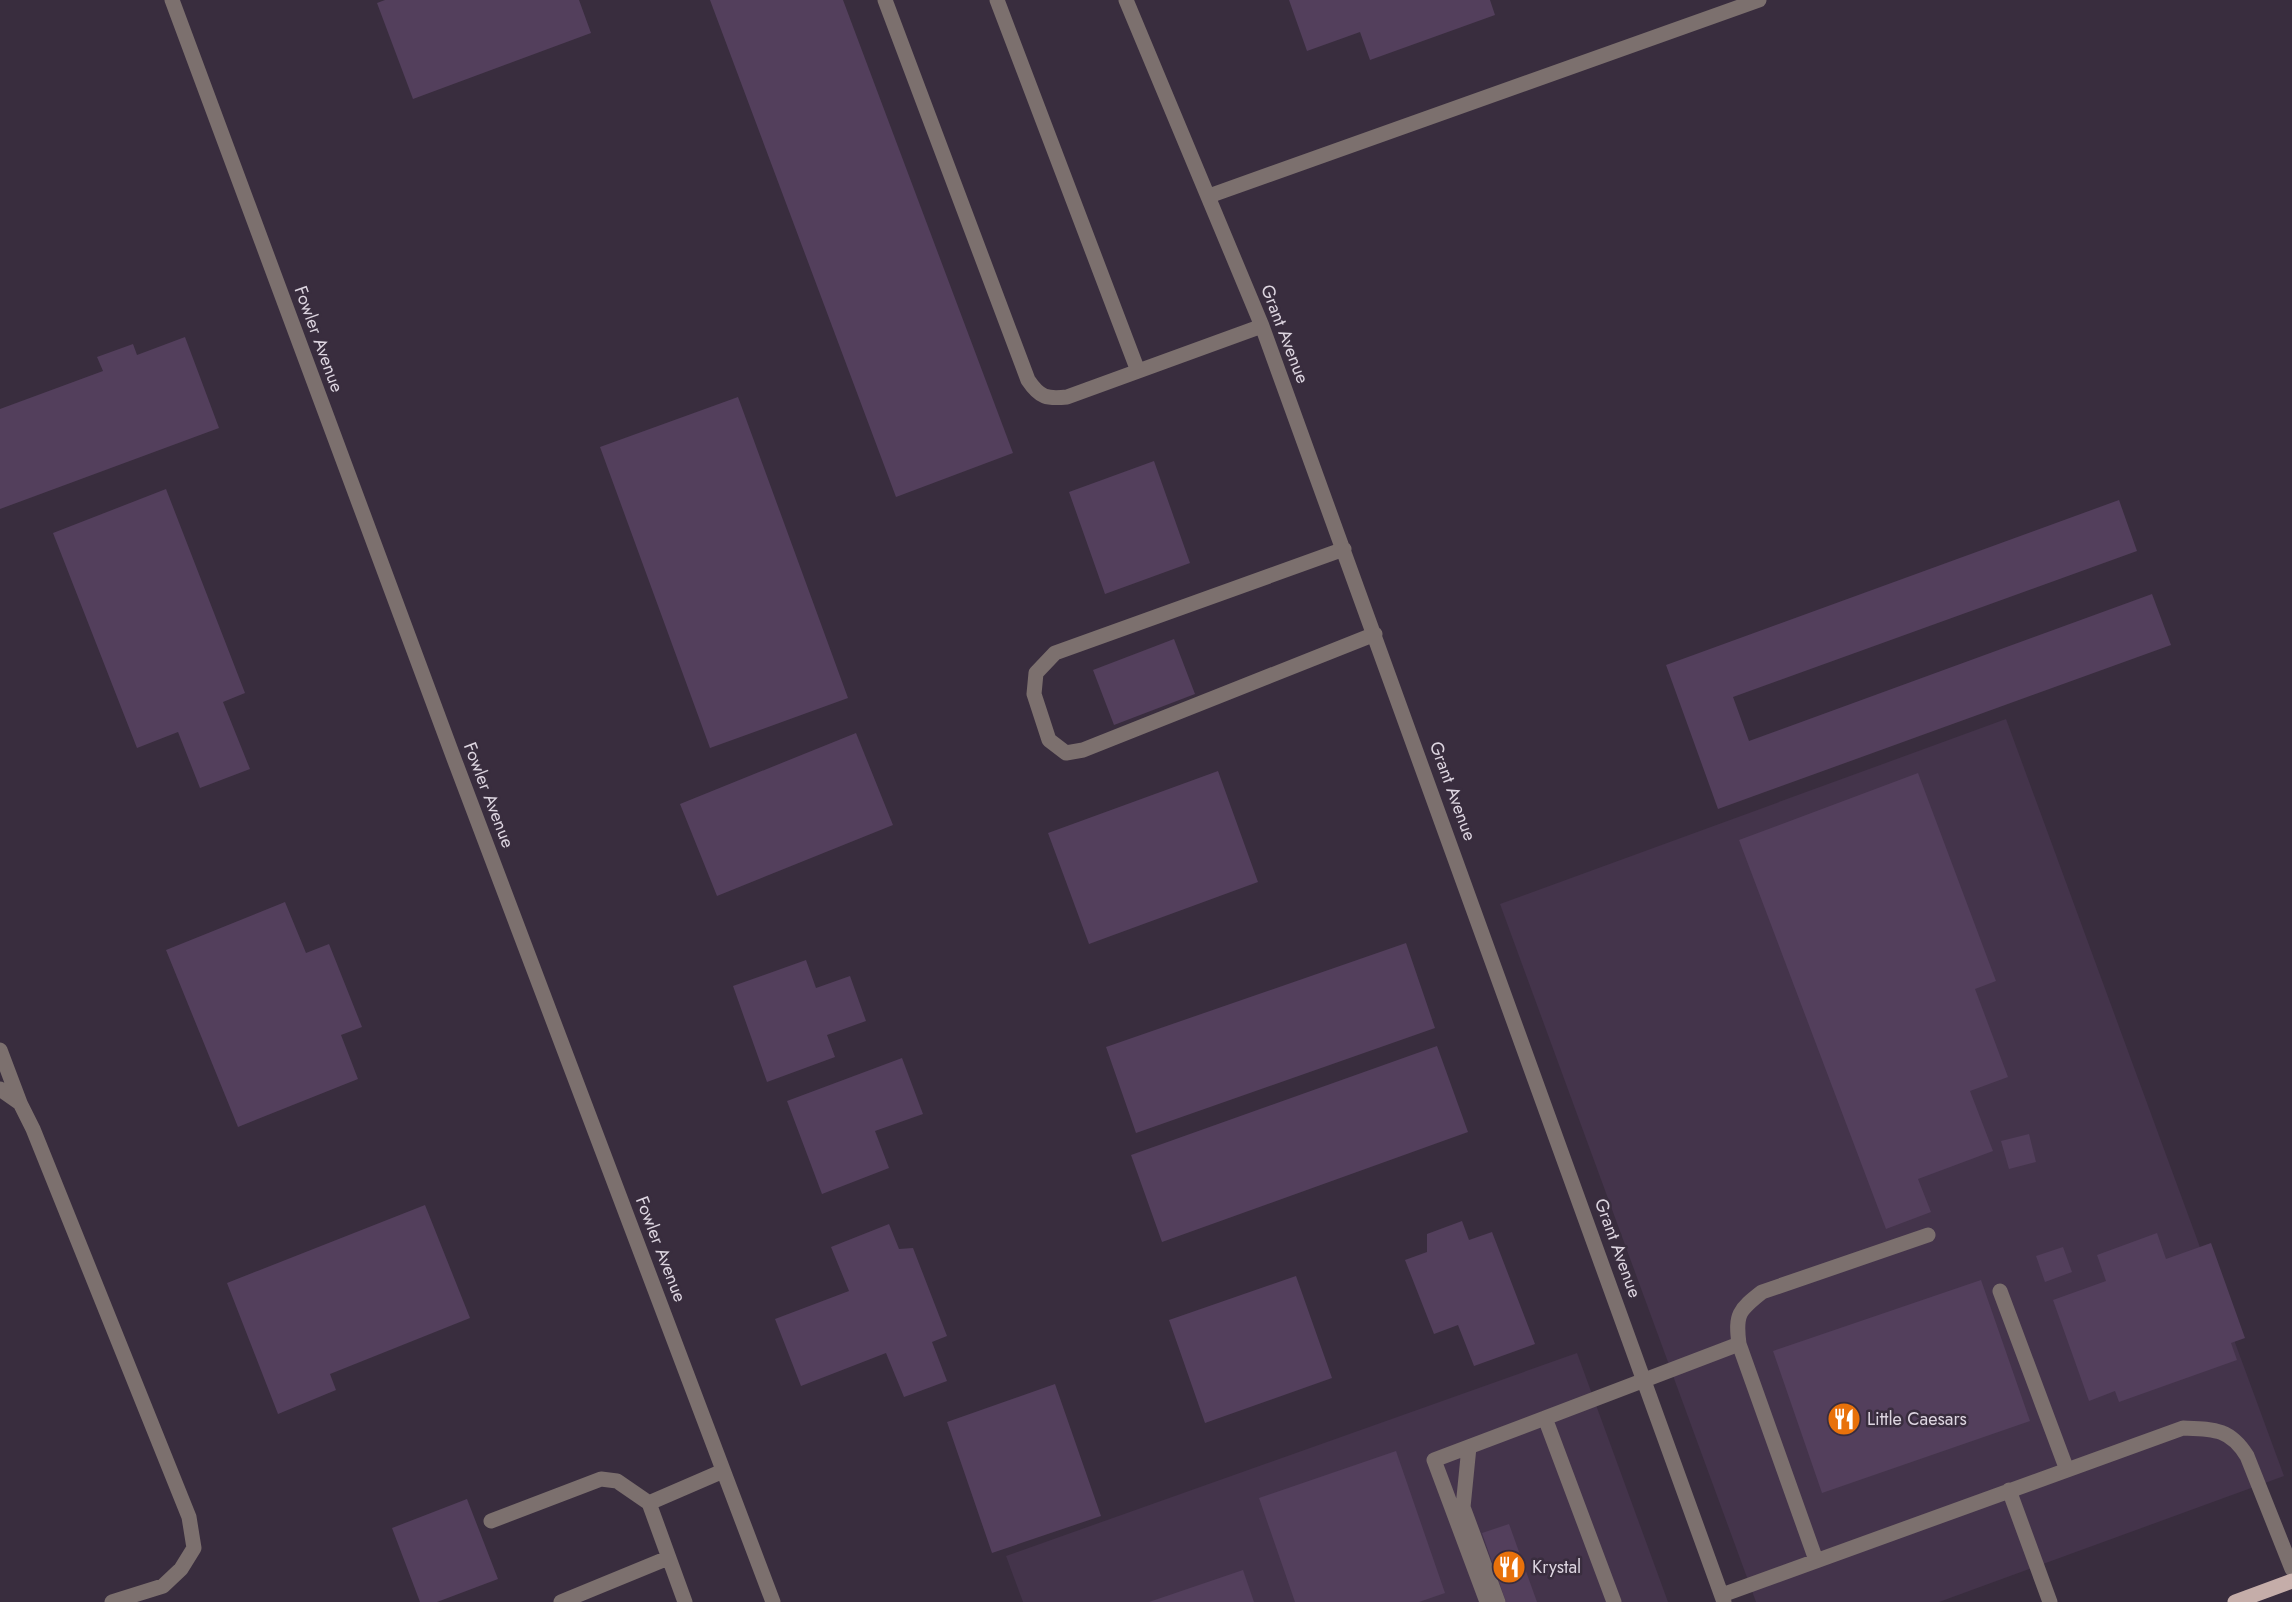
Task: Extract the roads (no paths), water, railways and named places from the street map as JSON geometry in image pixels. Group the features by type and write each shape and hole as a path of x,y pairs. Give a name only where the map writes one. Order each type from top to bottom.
{"main road":[{"path":"2235,1602 2292,1581"}],"street":[{"path":"885,0 1028,380 1036,392 1050,399 1067,397 1262,326"},
{"path":"997,0 1138,371"},
{"name":"Grant Avenue","path":"1126,0 1262,326 1723,1598"},
{"path":"1209,196 1759,0"},
{"name":"Fowler Avenue","path":"176,1 443,730 773,1602"},
{"path":"1344,549 1055,653 1036,673 1034,694 1049,740 1066,753 1083,750 1375,634"},
{"path":"0,1050 189,1517 194,1548 181,1569 163,1586 112,1602"},
{"path":"0,1089 20,1103"},
{"path":"1816,1560 1739,1344 1736,1321 1747,1304 1762,1292 1928,1235"},
{"path":"2000,1291 2067,1470"},
{"path":"1487,1602 1434,1460 1739,1344"},
{"path":"1545,1418 1614,1602"},
{"path":"1723,1598 1816,1560 2182,1428 2223,1432 2238,1442 2247,1456 2292,1569"},
{"path":"1469,1447 1464,1507 1498,1602"},
{"path":"648,1503 723,1471"},
{"path":"491,1521 601,1479 617,1481 648,1503 685,1602"},
{"path":"2009,1490 2050,1602"},
{"path":"561,1602 668,1558"}],"place":[{"name":"Little Caesars","path":"1844,1419"},
{"name":"Krystal","path":"1509,1567"}]}
